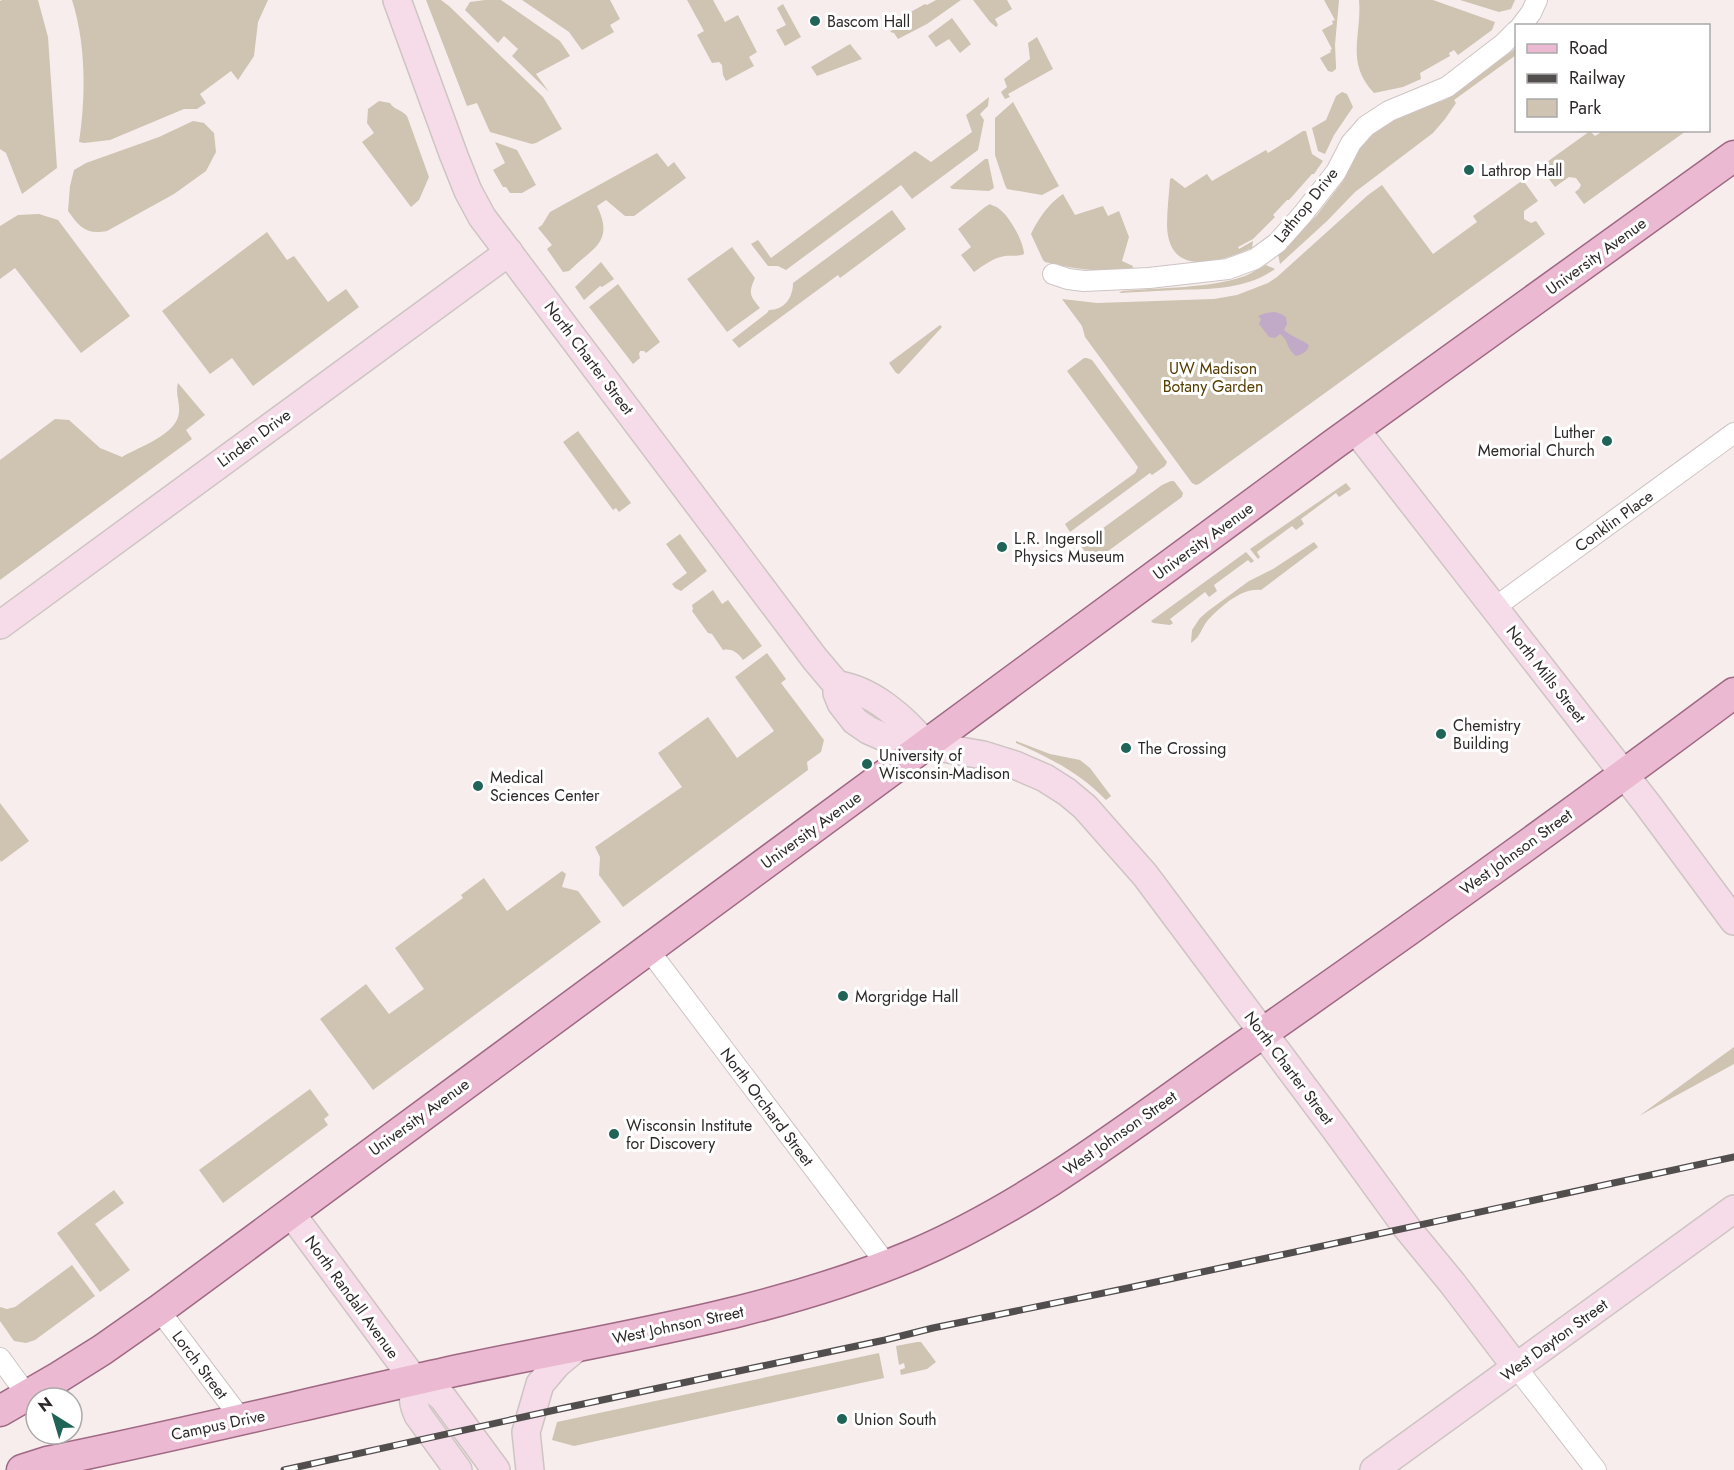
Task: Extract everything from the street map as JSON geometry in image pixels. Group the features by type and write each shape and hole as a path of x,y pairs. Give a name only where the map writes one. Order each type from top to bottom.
{"main road":[{"name":"University Avenue","path":"43,1386 102,1350 159,1310 1355,429 1732,161"},
{"name":"West Johnson Street","path":"415,1381 748,1310 810,1293 861,1276 915,1254 985,1221 1069,1170 1624,775 1734,693"},
{"name":"Campus Drive","path":"22,1470 47,1462 415,1381"},
{"name":"University Avenue","path":"0,1411 24,1397"}],"street":[{"name":"North Charter Street","path":"397,0 454,156 468,191 482,217 807,649 837,685 841,703 860,725 886,738 983,756 1027,769 1067,792 1085,807 1145,875 1407,1228 1596,1470"},
{"path":"1523,24 1537,0"},
{"name":"Lathrop Drive","path":"1053,274 1083,281 1138,279 1228,269 1255,259 1277,243 1302,215 1336,172 1351,143 1366,126 1389,111 1447,87 1515,32"},
{"name":"Linden Drive","path":"0,625 509,252"},
{"name":"North Mills Street","path":"1355,429 1624,775 1734,921"},
{"name":"Conklin Place","path":"1494,608 1734,433"},
{"name":"North Orchard Street","path":"648,949 887,1265"},
{"name":"West Dayton Street","path":"1374,1470 1734,1209"},
{"name":"North Randall Avenue","path":"290,1212 415,1381"},
{"name":"Lorch Street","path":"159,1310 242,1420"},
{"path":"530,1470 526,1432 540,1384 557,1364 580,1345"},
{"path":"0,1358 24,1391"},
{"path":"458,1470 413,1405 415,1381 432,1389 443,1398 496,1470"}],"green space":[{"path":"38,0 48,37 57,168 22,194 6,153 0,149 0,1"},
{"path":"72,0 268,0 258,22 254,56 238,80 231,71 200,94 206,103 197,109 184,109 110,140 84,143 79,142 84,88 82,52"},
{"path":"426,0 441,0 449,6 543,97 562,129 532,144 490,132 477,103 467,106"},
{"path":"501,0 560,41 570,56 536,74 549,92 512,56 518,49 504,36 498,43 465,10 470,2"},
{"path":"522,0 610,0 620,19 610,25 614,32 582,50 569,32"},
{"path":"687,0 713,0 725,22 738,15 757,52 749,57 754,66 726,81 722,65 719,62 712,63 697,35 704,31"},
{"path":"936,0 961,0 927,24 898,39 894,33 890,32 892,30 889,24"},
{"path":"973,0 1007,0 1012,9 995,19 998,25 996,27"},
{"path":"1324,0 1339,0 1335,45 1336,69 1332,72 1328,71 1320,58 1332,49 1322,30 1333,24 1332,21 1335,20"},
{"path":"1359,0 1433,0 1495,22 1492,30 1458,55 1454,50 1449,53 1450,56 1420,73 1421,79 1403,87 1374,93 1365,82 1357,59"},
{"path":"1460,0 1515,0 1511,9 1499,12"},
{"path":"783,4 801,37 785,46 776,30 786,25 777,8"},
{"path":"952,18 971,44 960,53 949,39 936,47 928,36"},
{"path":"1037,37 1053,69 1008,94 1010,97 1005,99 1001,92 1007,87 1004,79 1030,59 1028,43"},
{"path":"850,44 862,59 817,76 811,67"},
{"path":"1515,49 1515,56 1454,100 1456,103 1433,133 1355,192 1280,264 1278,254 1316,216 1343,181 1366,139 1391,120 1447,99"},
{"path":"1342,92 1347,94 1353,107 1334,135 1325,154 1318,151 1312,128 1326,120 1336,96"},
{"path":"989,97 988,106 980,114 984,120 978,150 912,199 901,185 786,270 778,266 768,266 751,244 758,240 771,258 915,151 931,162 972,132 966,115"},
{"path":"379,101 390,103 407,116 429,177 419,200 411,207 362,142 374,133 367,123 368,109"},
{"path":"1013,102 1059,186 1042,195 1007,189 995,155 995,118"},
{"path":"193,121 204,123 214,133 216,152 206,171 174,194 107,231 88,231 68,211 74,170 86,163 159,137"},
{"path":"1306,131 1312,154 1323,161 1314,174 1273,215 1275,217 1253,239 1238,247 1239,249 1253,241 1252,248 1225,258 1198,262 1186,260 1176,253 1170,242 1167,225 1170,179 1172,178 1185,188 1207,174 1212,181 1266,150 1268,153"},
{"path":"1589,132 1595,136 1601,132 1685,132 1584,204 1575,192 1581,185 1576,178 1569,177 1555,187 1540,167"},
{"path":"495,142 517,150 536,185 522,193 510,193 506,187 503,187 493,170 505,163"},
{"path":"657,153 668,167 674,162 686,178 634,216 625,216 606,200 597,206 602,218 602,237 593,250 569,271 563,272 547,249 552,245 538,228 550,212"},
{"path":"988,159 994,188 989,191 950,187"},
{"name":"UW Madison Botany Garden","path":"1523,180 1538,201 1524,211 1524,219 1531,223 1536,221 1545,234 1196,485 1192,483 1085,337 1082,326 1062,299 1097,303 1214,299 1237,295 1277,277 1382,185 1433,254 1477,222 1473,216"},
{"path":"1063,194 1075,215 1103,206 1108,216 1119,211 1129,237 1122,261 1133,266 1132,269 1088,270 1043,260 1031,234 1044,212"},
{"path":"990,204 1002,211 1011,222 1019,236 1024,254 996,258 974,272 961,255 971,247 958,229"},
{"path":"892,210 906,229 840,278 838,275 739,348 732,340 769,310 779,308 787,302 793,283"},
{"path":"39,214 58,220 130,316 81,353 15,268 0,279 0,226 18,215"},
{"path":"267,232 287,260 294,256 328,302 346,289 359,307 253,386 232,358 210,374 162,311"},
{"path":"732,247 755,278 751,294 760,308 727,332 687,279"},
{"path":"601,262 614,279 600,286 584,300 575,287"},
{"path":"1266,265 1275,269 1240,285 1119,293 1217,283 1245,276"},
{"path":"618,284 660,342 646,353 640,351 640,358 633,364 589,307"},
{"path":"940,325 942,327 899,374 896,373 889,363"},
{"path":"1084,358 1092,360 1167,462 1165,466 1152,475 1150,473 1070,532 1065,524 1135,473 1138,467 1067,371"},
{"path":"178,383 205,415 186,430 192,439 0,580 0,460 55,419 69,420 100,448 122,457 156,439 172,427 179,412"},
{"path":"578,431 631,503 619,512 616,508 613,510 563,442"},
{"path":"1174,481 1183,493 1182,497 1093,562 1080,545 1162,485"},
{"path":"1346,483 1351,489 1339,497 1336,493 1301,519 1304,524 1296,530 1292,526 1257,552 1260,557 1258,559 1250,549"},
{"path":"680,534 707,571 681,591 672,584 687,573 666,544"},
{"path":"1314,542 1318,547 1261,590 1246,592 1225,604 1208,620 1191,643 1192,630 1208,611 1249,581 1273,569"},
{"path":"1246,552 1254,561 1251,563 1248,560 1214,585 1217,591 1209,597 1205,592 1170,619 1173,623 1170,625 1151,621"},
{"path":"713,590 722,604 728,600 762,646 743,660 734,652 723,650 692,611 692,605"},
{"path":"767,653 786,679 781,683 824,740 821,752 807,762 808,770 623,907 599,875 600,857 595,847 682,787 658,753 708,717 737,758 774,731 735,677"},
{"path":"1016,741 1050,754 1080,760 1090,768 1111,796 1106,800 1075,774"},
{"path":"0,803 29,841 1,862 0,860"},
{"path":"562,871 566,874 562,887 578,891 601,922 373,1090 320,1019 366,984 389,1014 424,989 395,948 463,898 461,895 484,878 507,911"},
{"path":"1734,1047 1734,1064 1639,1116"},
{"path":"310,1089 329,1115 324,1119 328,1125 223,1203 199,1170"},
{"path":"114,1190 124,1203 95,1224 130,1270 100,1292 57,1233"},
{"path":"72,1265 95,1296 35,1340 26,1343 14,1341 0,1321 0,1307 7,1309 15,1307"},
{"path":"921,1342 936,1362 927,1369 901,1375 900,1370 905,1368 904,1363 899,1365 896,1346"},
{"path":"879,1353 884,1378 574,1446 552,1440 557,1422"}],"shaded area":[{"path":"1275,312 1286,317 1287,324 1284,330 1309,345 1304,352 1296,356 1280,334 1275,338 1269,337 1259,324 1261,319 1258,316"}],"railway":[{"path":"284,1470 933,1328 1734,1157"}],"place":[{"name":"Bascom Hall","path":"815,21"},
{"name":"Lathrop Hall","path":"1469,170"},
{"name":"Luther Memorial Church","path":"1607,441"},
{"name":"L.R. Ingersoll Physics Museum","path":"1002,547"},
{"name":"Chemistry Building","path":"1441,734"},
{"name":"The Crossing","path":"1126,748"},
{"name":"University of Wisconsin-Madison","path":"867,764"},
{"name":"Medical Sciences Center","path":"478,786"},
{"name":"Morgridge Hall","path":"843,996"},
{"name":"Wisconsin Institute for Discovery","path":"614,1134"},
{"name":"Union South","path":"842,1419"}]}
